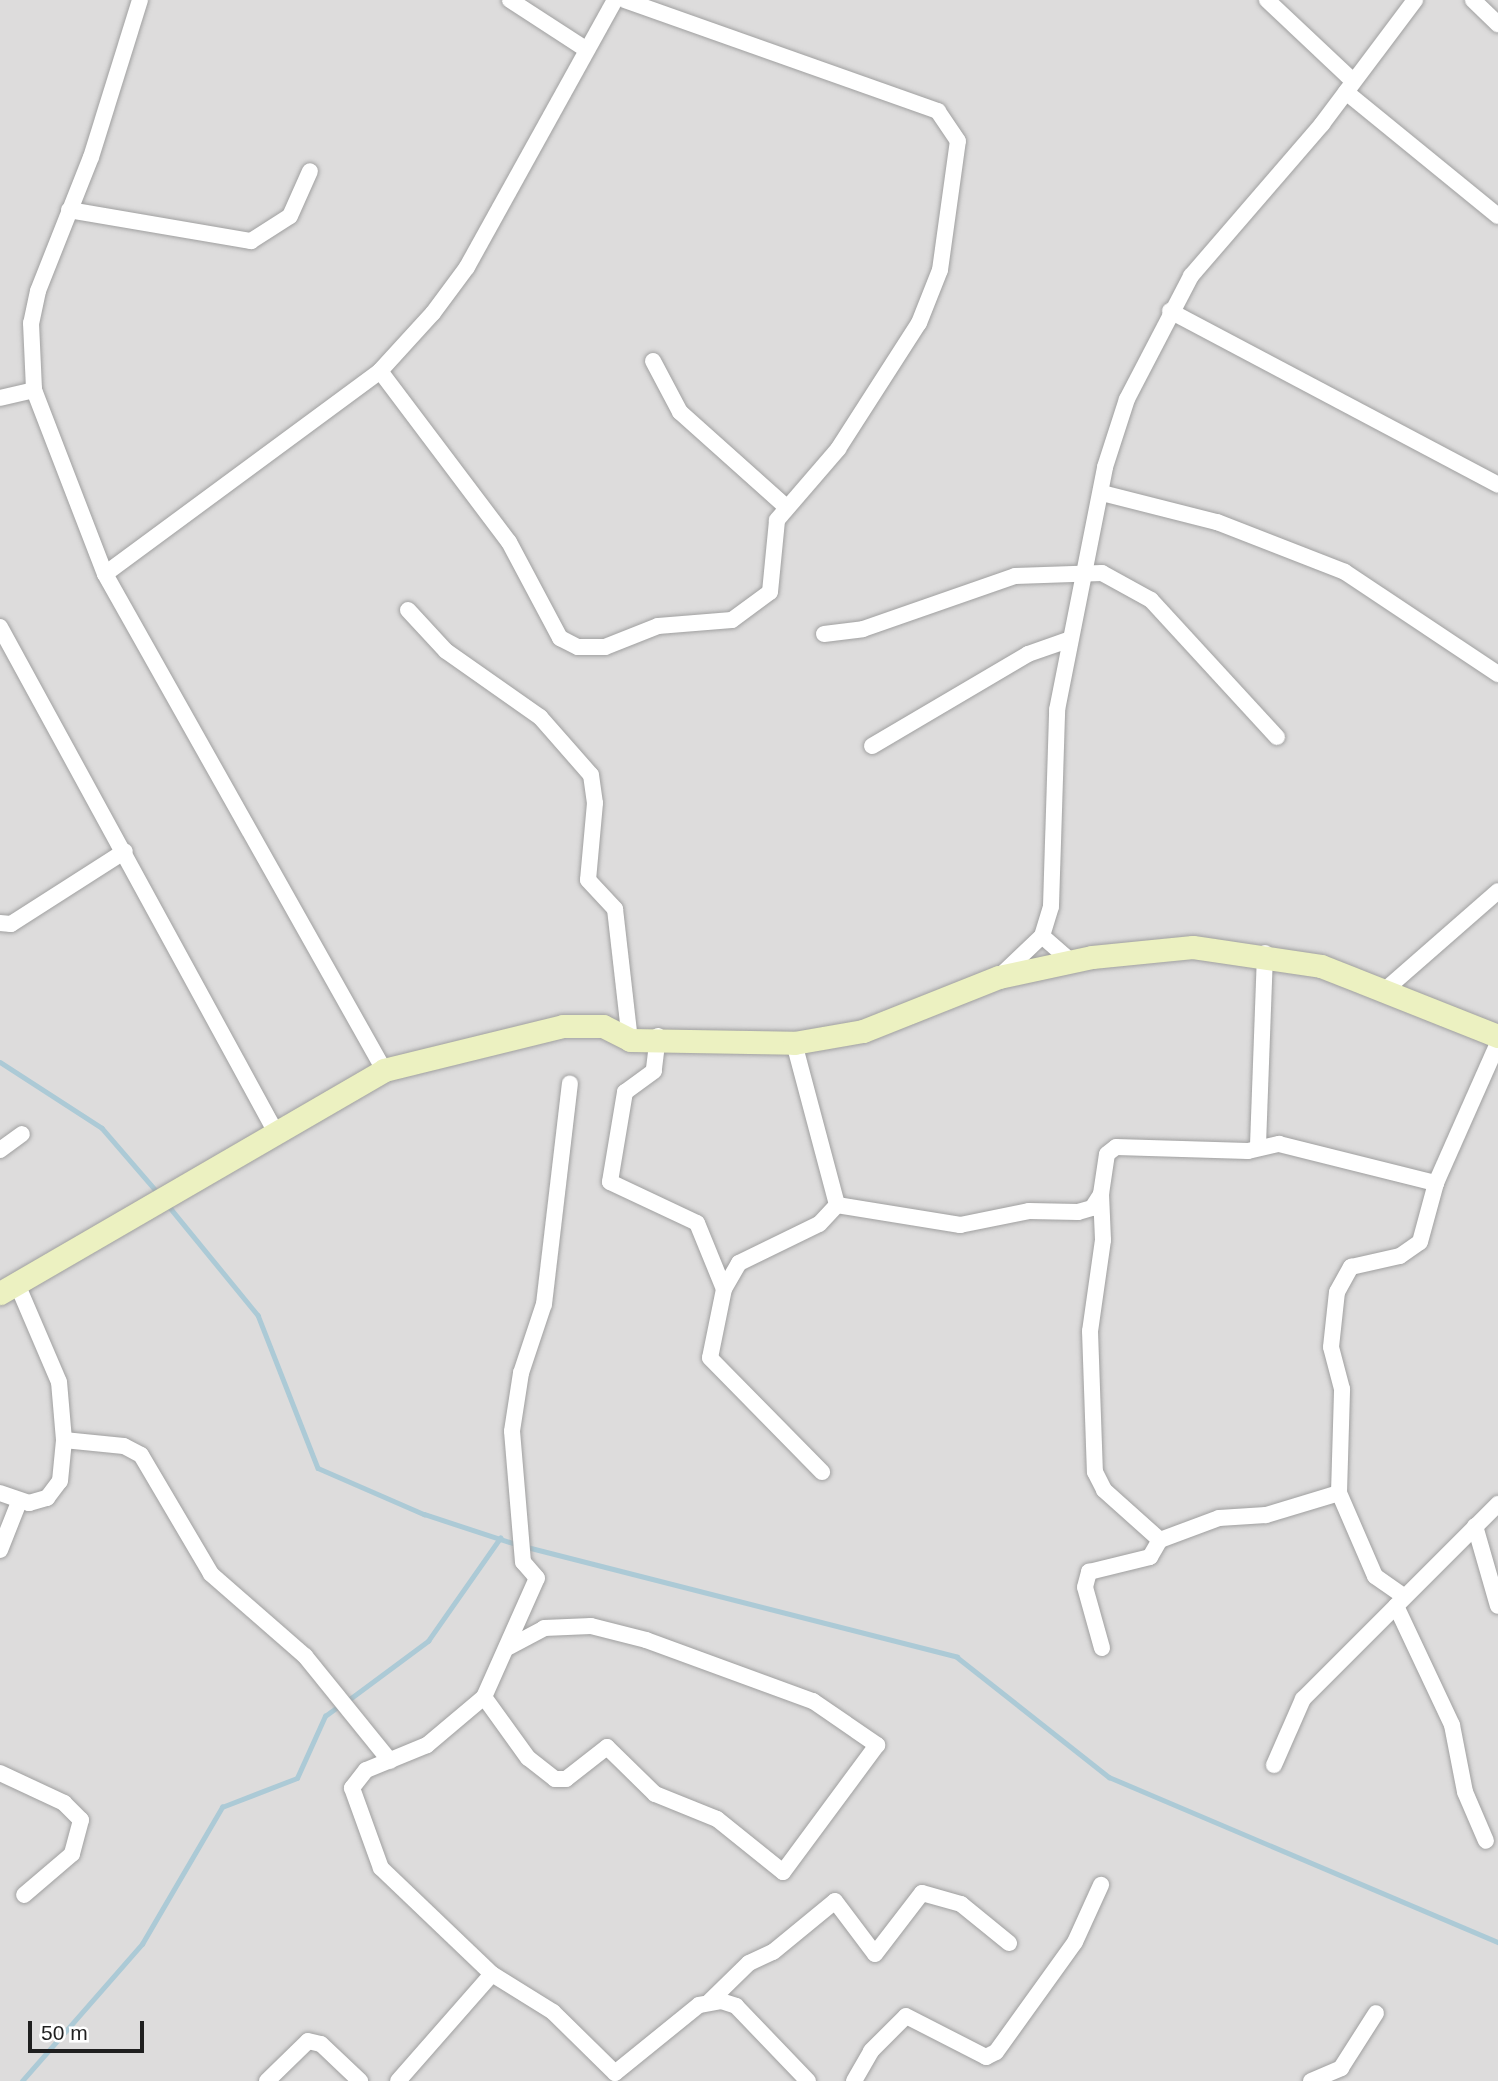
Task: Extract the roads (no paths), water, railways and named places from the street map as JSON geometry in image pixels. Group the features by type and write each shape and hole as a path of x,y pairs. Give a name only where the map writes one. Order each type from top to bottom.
{"street":[{"path":"140,0 31,323 34,390 105,574 384,1070"},
{"path":"510,0 584,48"},
{"path":"105,574 380,371 467,267 584,48 614,0"},
{"path":"380,371 509,542 560,638 578,647 605,647 658,626 732,620 754,609 770,592 773,535 785,506 846,438 919,323 940,270 958,141 938,110 625,0"},
{"path":"1267,0 1350,87 1498,216"},
{"path":"999,977 1042,936 1051,906 1057,710 1068,640 1087,571 1102,493 1128,399 1170,311 1238,216 1350,87 1415,0"},
{"path":"1473,0 1498,24"},
{"path":"69,211 251,241 290,216 310,171"},
{"path":"1170,311 1498,485"},
{"path":"653,361 680,412 785,506"},
{"path":"0,398 34,390"},
{"path":"1102,493 1216,522 1345,572 1498,674"},
{"path":"824,635 863,629 1016,576 1087,571 1125,581 1151,600 1277,737"},
{"path":"408,610 446,651 540,717 590,775 595,803 588,880 615,909 630,1040"},
{"path":"0,627 274,1129"},
{"path":"872,746 1028,654 1068,640"},
{"path":"0,923 11,924 124,851"},
{"path":"1385,990 1498,891"},
{"path":"1042,936 1071,961"},
{"path":"0,1493 19,1502 47,1498 56,1488 64,1440 59,1382 8,1288 274,1129 384,1070 563,1026 603,1026 630,1040 658,1036 794,1043 863,1031 999,977 1071,961 1193,947 1265,954 1385,990 1498,1036"},
{"path":"1258,1145 1265,954"},
{"path":"658,1036 654,1070 625,1092 610,1182 687,1216 711,1255 724,1289"},
{"path":"794,1043 837,1205"},
{"path":"1486,1841 1465,1792 1452,1725 1399,1600 1375,1576 1339,1493 1342,1389 1331,1347 1337,1292 1351,1267 1412,1252 1436,1183 1498,1043"},
{"path":"570,1084 544,1304 521,1373 512,1432 523,1562 537,1578 509,1647 484,1696 427,1745 366,1770 352,1788 381,1868 492,1974 543,2004 610,2077 710,2001 749,1963 773,1952 835,1901 875,1954 922,1893 961,1904 1009,1943"},
{"path":"0,1150 22,1134"},
{"path":"1160,1540 1104,1490 1095,1472 1090,1331 1103,1240 1101,1194 1107,1154 1116,1147 1240,1152 1258,1145 1326,1152 1436,1183"},
{"path":"837,1205 960,1225 1029,1211 1078,1212 1092,1208 1101,1194"},
{"path":"822,1472 716,1369 711,1347 724,1289 739,1262 819,1224 837,1205"},
{"path":"711,1255 739,1262"},
{"path":"64,1440 124,1446 141,1455 212,1574 305,1656 390,1761"},
{"path":"1102,1648 1084,1578 1150,1557 1160,1540 1219,1518 1266,1514 1339,1493"},
{"path":"0,1550 19,1502"},
{"path":"1274,1765 1303,1699 1399,1600 1498,1504"},
{"path":"1475,1526 1498,1606"},
{"path":"484,1696 527,1758 555,1779 566,1779 607,1747 655,1794 717,1819 783,1872 877,1745 813,1701 646,1640 591,1626 544,1628 509,1647"},
{"path":"0,1773 64,1803 81,1820 72,1854 24,1895"},
{"path":"854,2081 871,2051 906,2015 986,2057 996,2052 1068,1954 1101,1885"},
{"path":"398,2081 492,1974"},
{"path":"710,2001 736,2006 808,2081"},
{"path":"1311,2081 1340,2074 1376,2013"},
{"path":"267,2081 308,2041 321,2044 360,2081"}],"waterway":[{"path":"0,1062 102,1128 159,1194"},
{"path":"167,1204 258,1315 318,1468 424,1514 519,1545"},
{"path":"347,1701 428,1641 500,1538"},
{"path":"527,1547 957,1657 1109,1777 1498,1942"},
{"path":"22,2081 142,1944 222,1807 297,1778 325,1716 339,1706"}]}
